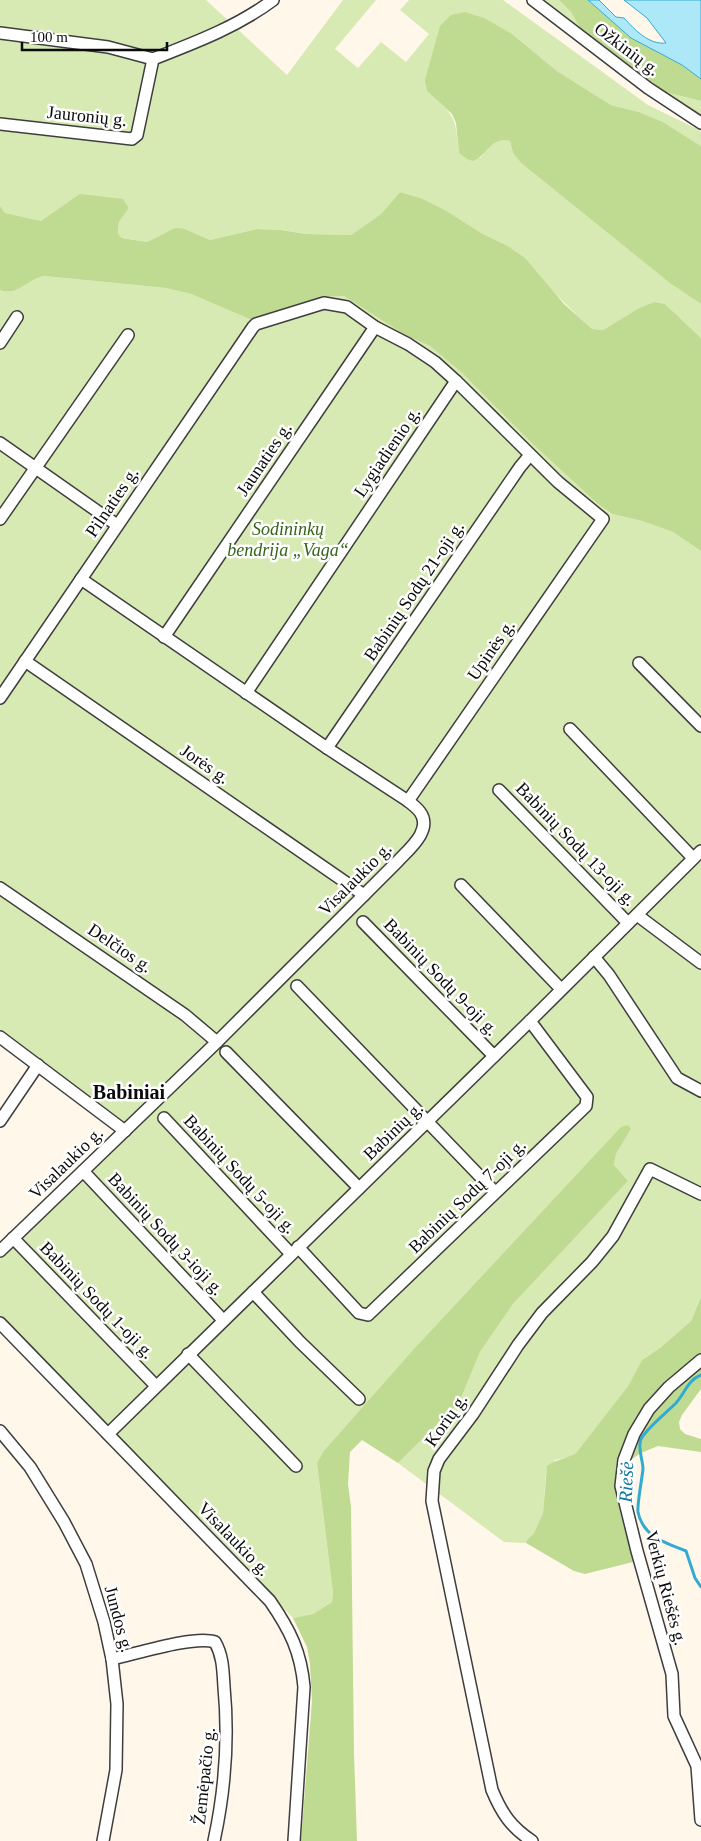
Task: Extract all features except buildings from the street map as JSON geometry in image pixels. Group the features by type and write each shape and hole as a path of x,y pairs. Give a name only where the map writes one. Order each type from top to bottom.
{"street":[{"path":"0,33 108,47 153,60 235,24 259,11 273,0"},
{"name":"Ožkinių g.","path":"533,0 648,88 701,123"},
{"name":"Jauronių g.","path":"0,124 132,139 137,136 153,60"},
{"name":"Pilnaties g.","path":"0,698 256,324 324,304 348,307 375,327"},
{"path":"0,343 16,317"},
{"path":"375,327 408,344 435,362 530,455"},
{"name":"Jaunaties g.","path":"164,637 375,327"},
{"path":"0,519 128,335"},
{"name":"Lygiadienio g.","path":"246,693 456,381"},
{"path":"0,443 118,525"},
{"name":"Upinės g.","path":"408,801 603,519 558,482 530,455"},
{"name":"Babinių Sodų 21-oji g.","path":"327,748 530,455"},
{"name":"Visalaukio g.","path":"0,1251 217,1042 398,862 421,834 423,819 420,811 408,801 327,748 81,579"},
{"name":"Jorės g.","path":"25,661 364,895"},
{"path":"639,663 701,726"},
{"path":"570,729 697,854"},
{"name":"Babinių Sodų 13-oji g.","path":"498,790 633,919 701,963"},
{"name":"Babinių g.","path":"108,1434 530,1021 697,854"},
{"path":"461,885 561,989"},
{"name":"Delčios g.","path":"0,888 178,1010 217,1042"},
{"name":"Babinių Sodų 9-oji g.","path":"363,922 494,1056"},
{"path":"594,957 610,975 677,1078 701,1091"},
{"path":"297,986 495,1192"},
{"name":"Babinių Sodų 7-oji g.","path":"294,1251 359,1313 368,1315 586,1106 588,1102 587,1097 530,1021"},
{"path":"0,1037 125,1131"},
{"path":"226,1052 359,1188"},
{"path":"0,1121 38,1065"},
{"name":"Babinių Sodų 5-oji g.","path":"164,1118 294,1251"},
{"name":"Korių g.","path":"532,1841 518,1832 507,1820 492,1790 432,1501 434,1471 444,1452 473,1414 518,1345 542,1313 592,1262 613,1236 650,1169 701,1194"},
{"name":"Babinių Sodų 3-ioji g.","path":"83,1171 224,1320"},
{"name":"Babinių Sodų 1-oji g.","path":"13,1238 156,1386"},
{"path":"253,1292 300,1342 359,1399"},
{"name":"Visalaukio g.","path":"0,1323 270,1601 284,1621 302,1666 304,1687 294,1841"},
{"path":"188,1354 296,1466"},
{"name":"Verkių Riešės g.","path":"701,1360 669,1387 649,1409 634,1434 621,1474 621,1486 637,1551 672,1674 674,1716 697,1766 701,1820"},
{"name":"Jundos g.","path":"0,1431 30,1467 50,1497 86,1564 104,1622 112,1659 118,1704 116,1770 103,1841"},
{"name":"Žemėpačio g.","path":"112,1659 194,1640 215,1642 221,1653 227,1721 223,1788 214,1841"}],"green space":[{"path":"0,0 206,0 287,75 343,0 376,0 335,49 358,68 381,42 406,62 429,34 400,10 409,0 503,0 648,105 701,131 701,146 663,122 639,112 611,105 557,71 512,34 427,91 452,117 459,153 480,158 496,142 510,141 513,153 521,163 671,284 701,304 701,338 665,304 654,302 639,308 603,330 591,329 506,245 483,234 445,210 421,198 400,192 381,214 351,235 306,234 257,229 210,240 185,229 165,233 147,242 122,238 119,235 119,222 129,208 123,200 41,221 5,213 0,206"},
{"path":"541,0 559,0 571,12 580,28"},
{"path":"559,0 588,0 631,38 682,65 701,79 701,101 665,92 580,28 571,12"},
{"path":"465,12 484,18 512,34 557,71 611,105 639,112 663,122 701,146 701,304 671,284 521,163 513,153 510,141 504,140 494,143 473,161 459,153 456,123 452,114 427,91 425,80 440,26 451,15"},
{"path":"665,92 701,101 701,117"},
{"path":"400,192 421,198 445,210 525,258 564,304 592,329 603,330 639,308 654,302 665,304 701,338 701,551 673,532 642,521 612,514 598,504 534,445 462,373 430,346 405,335 344,296 323,297 254,321 191,294 166,288 44,276 12,291 0,290 0,206 5,213 41,221 80,194 123,199 129,208 119,222 118,231 122,238 147,242 175,228 185,229 210,240 257,229 306,234 351,235 381,214"},
{"name":"Sodininkų bendrija „Vaga“","path":"44,276 166,288 191,294 254,321 323,297 344,296 405,335 430,346 462,373 598,504 611,514 642,521 673,532 701,551 701,1297 691,1321 660,1348 642,1360 628,1386 576,1453 570,1457 555,1460 546,1472 543,1513 534,1533 526,1543 504,1542 398,1463 459,1403 480,1352 513,1304 628,1181 614,1165 616,1154 631,1129 429,1334 353,1420 317,1465 333,1593 332,1602 313,1614 293,1618 0,1316 0,1259 130,1131 0,1029 0,290 12,291"},
{"path":"628,1125 631,1129 616,1154 614,1165 628,1181 513,1304 480,1352 459,1403 398,1463 362,1440 350,1452 348,1484 351,1507 357,1841 301,1841 312,1701 307,1647 293,1618 313,1614 332,1602 333,1593 317,1464 323,1452 414,1349 621,1127"},
{"path":"701,1297 701,1389 679,1422 680,1429 685,1434 701,1439 701,1452 658,1446 641,1453 626,1463 616,1486 633,1562 585,1574 574,1571 526,1543 534,1533 543,1513 547,1466 576,1453 628,1386 642,1360 660,1348 691,1321"}],"water":[{"path":"588,0 599,0 616,17 624,18 643,36 654,42 666,43 647,18 624,0 701,0 701,79 682,65 631,38"}],"waterway":[{"name":"Riešė","path":"701,1375 693,1380 676,1403 641,1439 640,1450 643,1469 638,1508 641,1521 650,1533 663,1542 686,1551 695,1578 701,1587"}],"district":[{"name":"Babiniai","path":"129,1092"}]}
